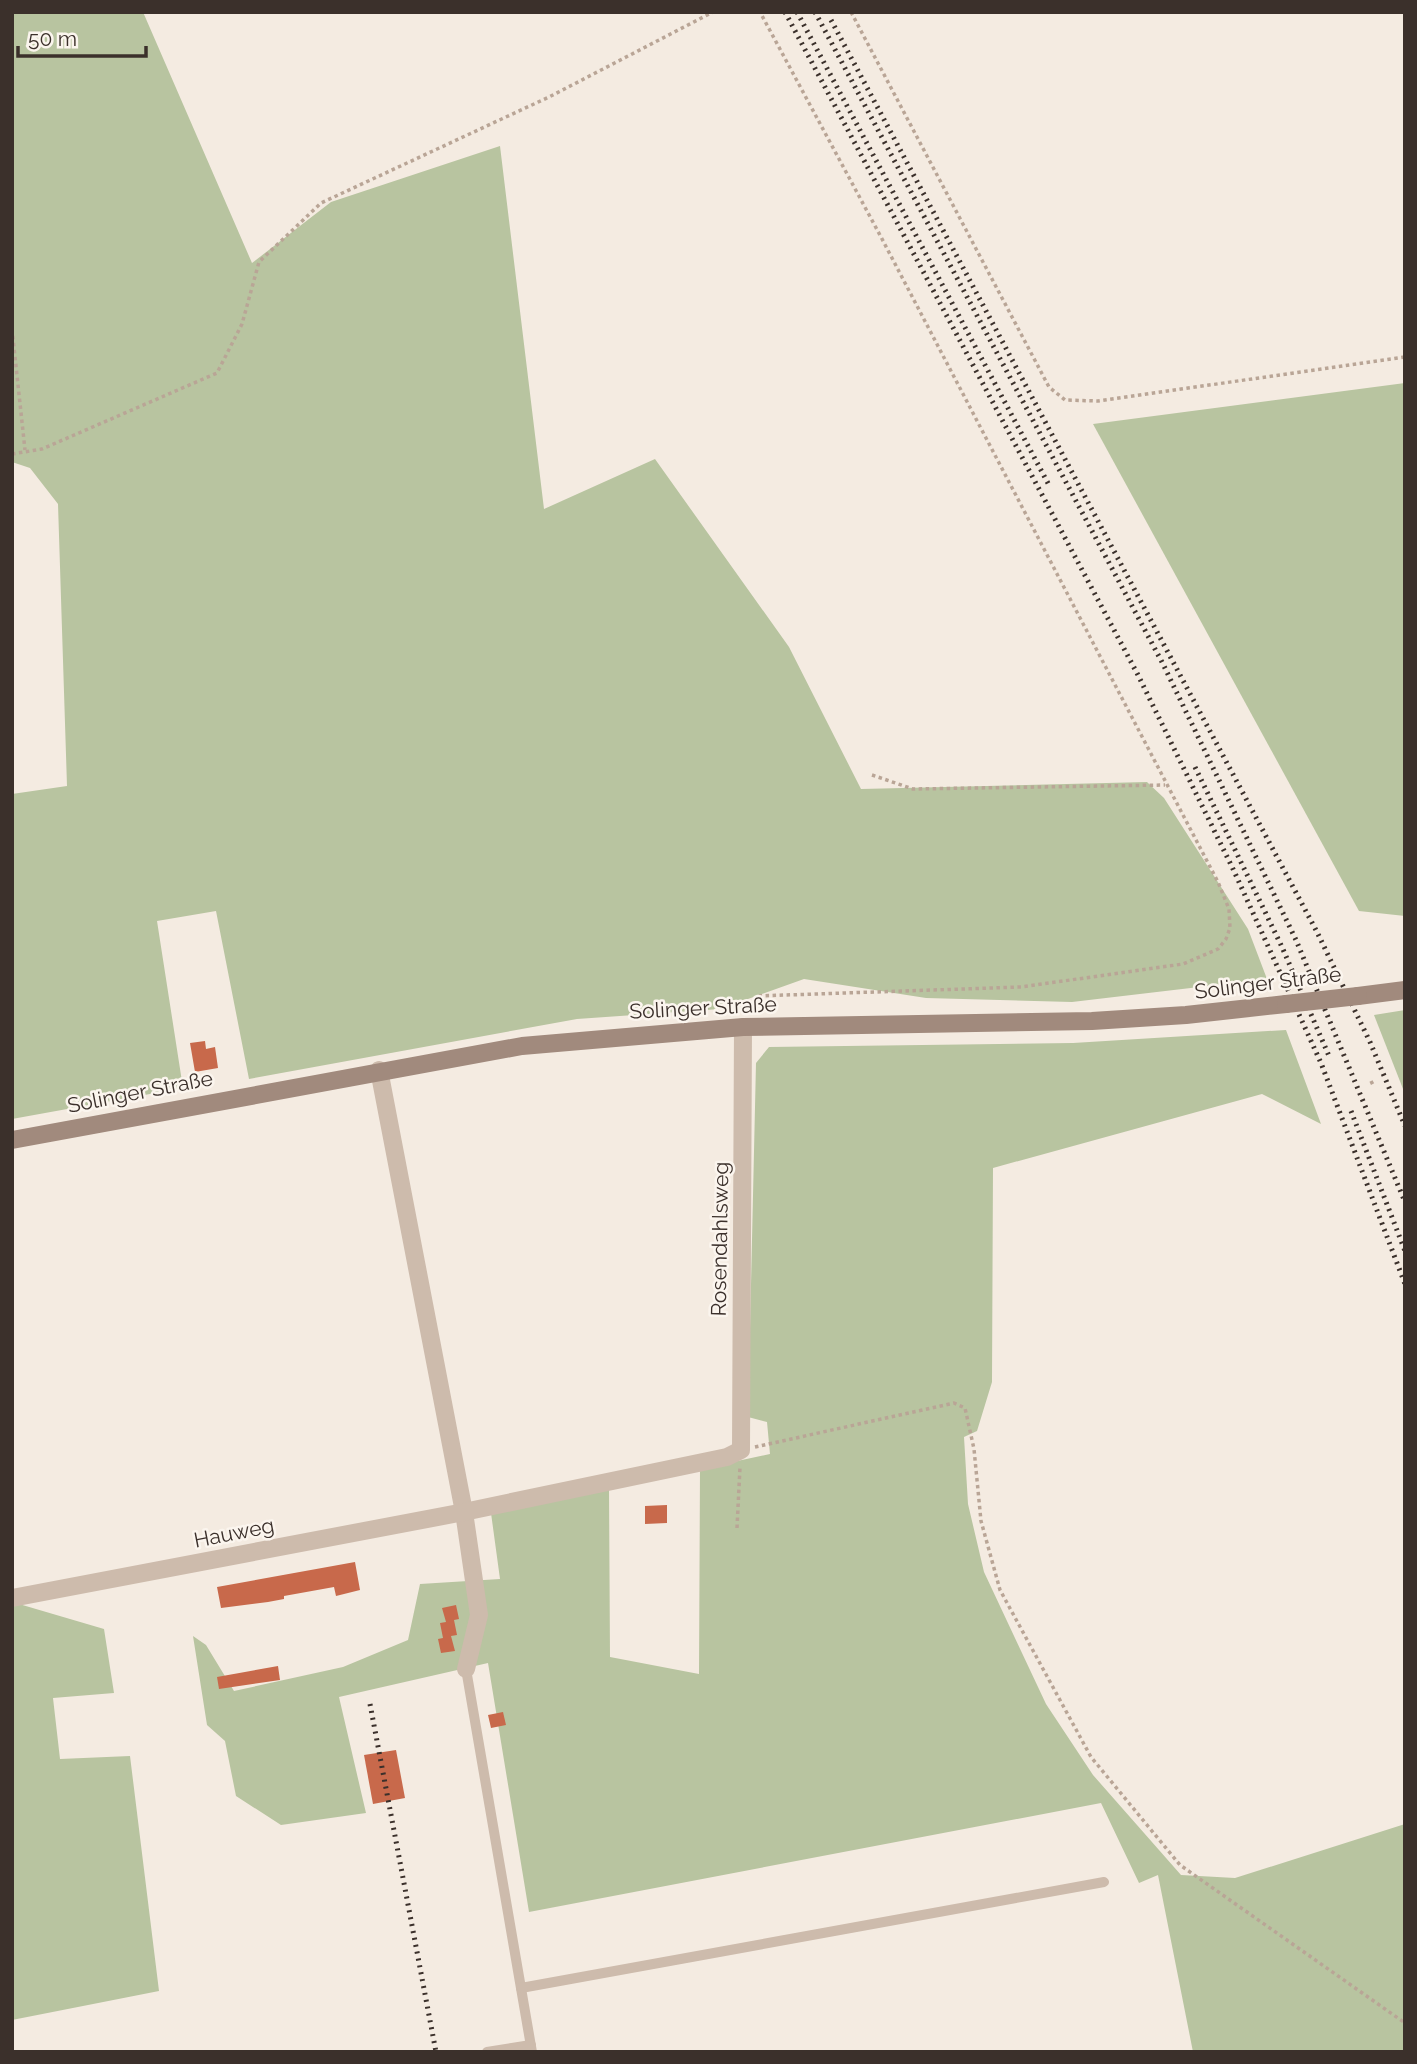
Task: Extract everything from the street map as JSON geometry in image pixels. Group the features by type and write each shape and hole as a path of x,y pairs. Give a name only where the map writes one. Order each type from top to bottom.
{"main road":[{"name":"Solinger Straße","path":"12,1140 379,1070 522,1046 743,1027 1092,1021 1185,1015 1405,990"}],"street":[{"name":"Rosendahlsweg","path":"741,1450 743,1027"},
{"path":"379,1070 464,1512 479,1615 466,1670"},
{"name":"Hauweg","path":"12,1598 464,1512 727,1457 741,1450"}],"lane":[{"path":"466,1670 531,2048 487,2052"},
{"path":"521,1988 1104,1882"}],"path":[{"path":"12,454 42,449 217,373 242,324 258,262 321,203 549,97 713,12"},
{"path":"743,1027 746,1011 757,996 1021,986 1183,964 1218,949 1230,928 1229,909 881,237 760,12"},
{"path":"851,12 1049,387 1065,400 1098,401 1405,357"},
{"path":"12,329 25,450"},
{"path":"872,775 913,789 1165,785"},
{"path":"1371,1081 1374,1087"},
{"path":"737,1528 741,1450 954,1403 965,1408 974,1449 981,1521 1000,1590 1091,1757 1180,1865 1405,2023"}],"green space":[{"path":"12,12 143,12 252,263 331,202 500,146 544,509 655,459 789,647 861,789 1147,782 1164,798 1248,929 1267,979 1072,1002 926,998 804,979 720,1009 577,1019 249,1079 216,911 157,921 183,1088 12,1119 12,794 67,786 58,504 30,468 12,462"},
{"path":"1405,383 1405,916 1359,911 1093,424"},
{"path":"1405,1010 1405,1094 1374,1015"},
{"path":"1286,1030 1321,1124 1262,1094 993,1168 992,1382 977,1431 964,1437 968,1504 984,1572 1046,1704 1093,1775 1181,1875 1235,1878 1405,1824 1405,2052 1193,2052 1158,1875 1139,1883 1101,1803 529,1912 488,1663 339,1697 366,1813 281,1825 236,1796 225,1741 207,1725 193,1636 206,1645 234,1691 343,1667 408,1640 420,1584 500,1579 491,1513 609,1488 610,1657 699,1674 700,1469 770,1454 767,1422 748,1417 756,1063 769,1047 1073,1043"},
{"path":"19,1604 104,1629 114,1693 53,1698 60,1759 130,1756 159,1991 12,2020 12,1605"}],"building":[{"path":"205,1041 206,1049 215,1047 218,1068 195,1072 190,1043"},
{"path":"667,1505 667,1523 645,1524 645,1506"},
{"path":"355,1562 360,1590 336,1596 334,1587 284,1596 284,1599 268,1602 221,1608 217,1587"},
{"path":"456,1605 459,1619 454,1620 457,1635 451,1636 455,1651 441,1653 438,1639 443,1638 440,1623 446,1622 442,1608"},
{"path":"278,1666 280,1680 219,1689 217,1677"},
{"path":"503,1712 506,1725 491,1728 488,1715"},
{"path":"396,1750 405,1798 373,1804 364,1755"}],"railway":[{"path":"785,12 1138,675 1234,871 1321,1063 1405,1284"},
{"path":"797,12 1050,487"},
{"path":"815,12 1163,664 1296,940 1405,1202"},
{"path":"831,20 1317,932 1370,1042 1405,1126"},
{"path":"1195,767 1282,947 1329,1056"},
{"path":"1351,1111 1405,1251"},
{"path":"370,1704 436,2052"}]}
